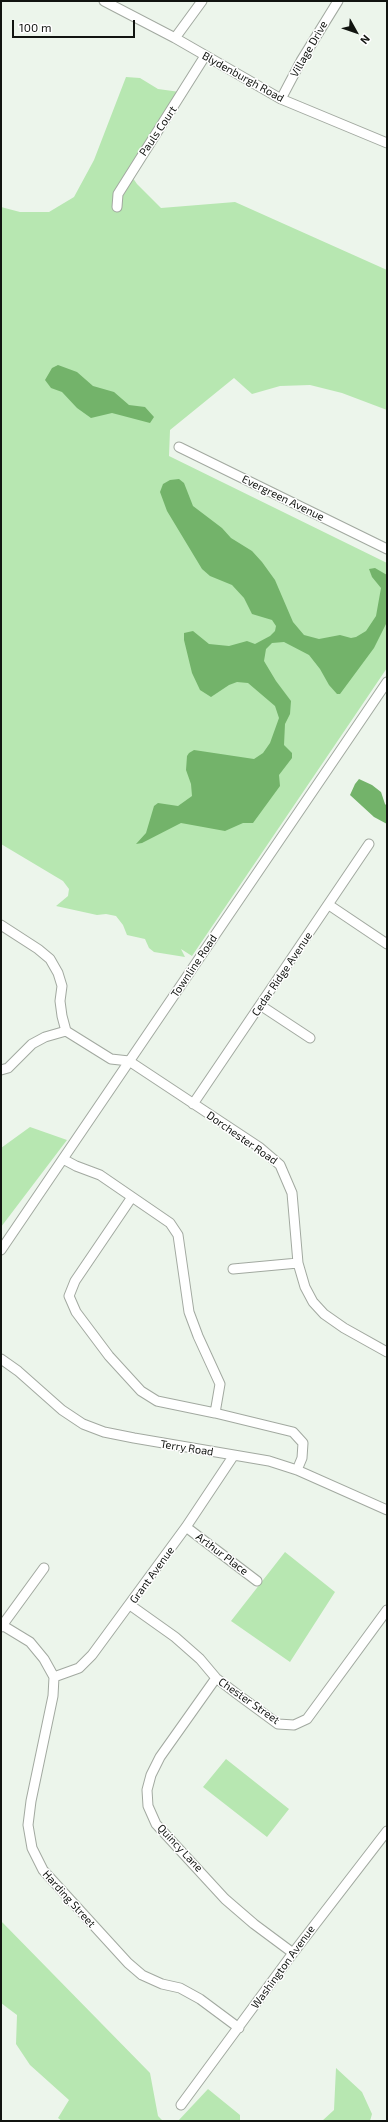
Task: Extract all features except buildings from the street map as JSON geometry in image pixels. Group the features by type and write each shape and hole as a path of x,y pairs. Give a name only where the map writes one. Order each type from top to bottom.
{"street":[{"name":"Blydenburgh Road","path":"104,1 175,38 281,99 387,143"},
{"path":"175,38 202,1"},
{"name":"Village Drive","path":"281,99 300,61 338,1"},
{"name":"Pauls Court","path":"117,207 118,194 204,56"},
{"name":"Evergreen Avenue","path":"179,447 387,549"},
{"name":"Townline Road","path":"1,1250 387,682"},
{"name":"Cedar Ridge Avenue","path":"193,1104 369,844"},
{"path":"329,905 387,944"},
{"path":"1,925 50,959 58,973 62,986 60,1001 66,1031 110,1059 129,1062"},
{"path":"260,1005 310,1038"},
{"path":"1,1070 8,1068 32,1044 45,1037 66,1031"},
{"name":"Dorchester Road","path":"129,1062 259,1147 280,1165 292,1193 298,1263 305,1286 313,1302 344,1328 387,1352"},
{"path":"63,1159 76,1166 100,1175 170,1223 178,1235 189,1312 198,1336 220,1384 215,1413"},
{"path":"132,1197 75,1281 69,1296 76,1312 104,1350 141,1391 157,1401 293,1432 303,1443 302,1458 297,1470"},
{"path":"233,1269 298,1263"},
{"name":"Terry Road","path":"3,1360 62,1410 83,1424 104,1432 134,1438 269,1461 297,1470 387,1510"},
{"name":"Grant Avenue","path":"54,1677 79,1668 92,1655 186,1527 234,1455"},
{"name":"Arthur Place","path":"186,1527 257,1581"},
{"path":"2,1626 44,1568"},
{"name":"Chester Street","path":"130,1605 175,1637 200,1659 216,1678 278,1724 294,1725 307,1719 387,1610"},
{"name":"Harding Street","path":"2,1626 30,1642 44,1659 54,1677 54,1696 31,1801 28,1825 32,1848 43,1870 128,1963 142,1974 162,1984 180,1988 200,1999 239,2028"},
{"name":"Quincy Lane","path":"216,1678 160,1757 151,1775 147,1790 148,1806 156,1824 225,1898 254,1924 293,1953"},
{"name":"Washington Avenue","path":"181,2105 293,1953 387,1831"}],"shaded area":[{"path":"126,77 140,78 158,89 180,92 128,171 137,184 161,208 235,202 387,270 387,410 342,393 310,385 280,386 252,394 234,378 170,430 169,456 387,563 387,668 192,956 181,949 185,957 154,952 149,948 145,939 127,935 123,925 116,916 106,914 97,915 56,906 68,896 69,889 63,881 1,844 1,207 20,212 49,212 74,197 94,160"},
{"path":"58,365 77,372 93,386 114,392 129,405 145,407 154,417 150,423 112,413 91,418 77,408 62,392 51,388 45,380 52,368"},
{"path":"179,479 184,483 193,506 222,528 231,538 252,551 262,562 275,580 293,622 304,635 319,639 340,635 351,638 356,637 366,631 376,616 381,588 372,577 369,569 375,568 387,575 387,622 374,648 340,694 337,694 329,685 320,669 309,655 284,642 272,643 266,649 264,661 276,681 291,701 290,714 285,724 284,745 292,753 292,758 279,775 280,786 253,823 243,823 225,831 181,823 142,843 136,844 146,833 154,806 158,803 178,806 192,796 191,784 186,770 187,756 189,753 194,750 254,759 263,753 270,743 279,718 275,706 248,683 237,682 229,685 211,697 200,690 192,673 184,640 184,633 193,631 209,644 229,646 247,641 255,644 270,636 275,631 276,626 272,620 252,614 244,598 232,585 210,576 202,569 167,511 160,492 163,484 170,480"},
{"path":"359,779 372,785 381,792 387,806 387,824 374,817 350,795"},
{"path":"30,1127 67,1140 1,1227 1,1148"},
{"path":"285,1552 335,1592 290,1662 231,1621"},
{"path":"226,1759 289,1809 267,1837 203,1787"},
{"path":"1,1921 150,2073 158,2116 163,2121 62,2121 58,2118 69,2100 30,2065 16,2044 17,2015 1,2003"},
{"path":"336,2068 362,2092 372,2114 370,2121 322,2121 334,2110"},
{"path":"208,2089 240,2115 240,2121 178,2121"}]}
